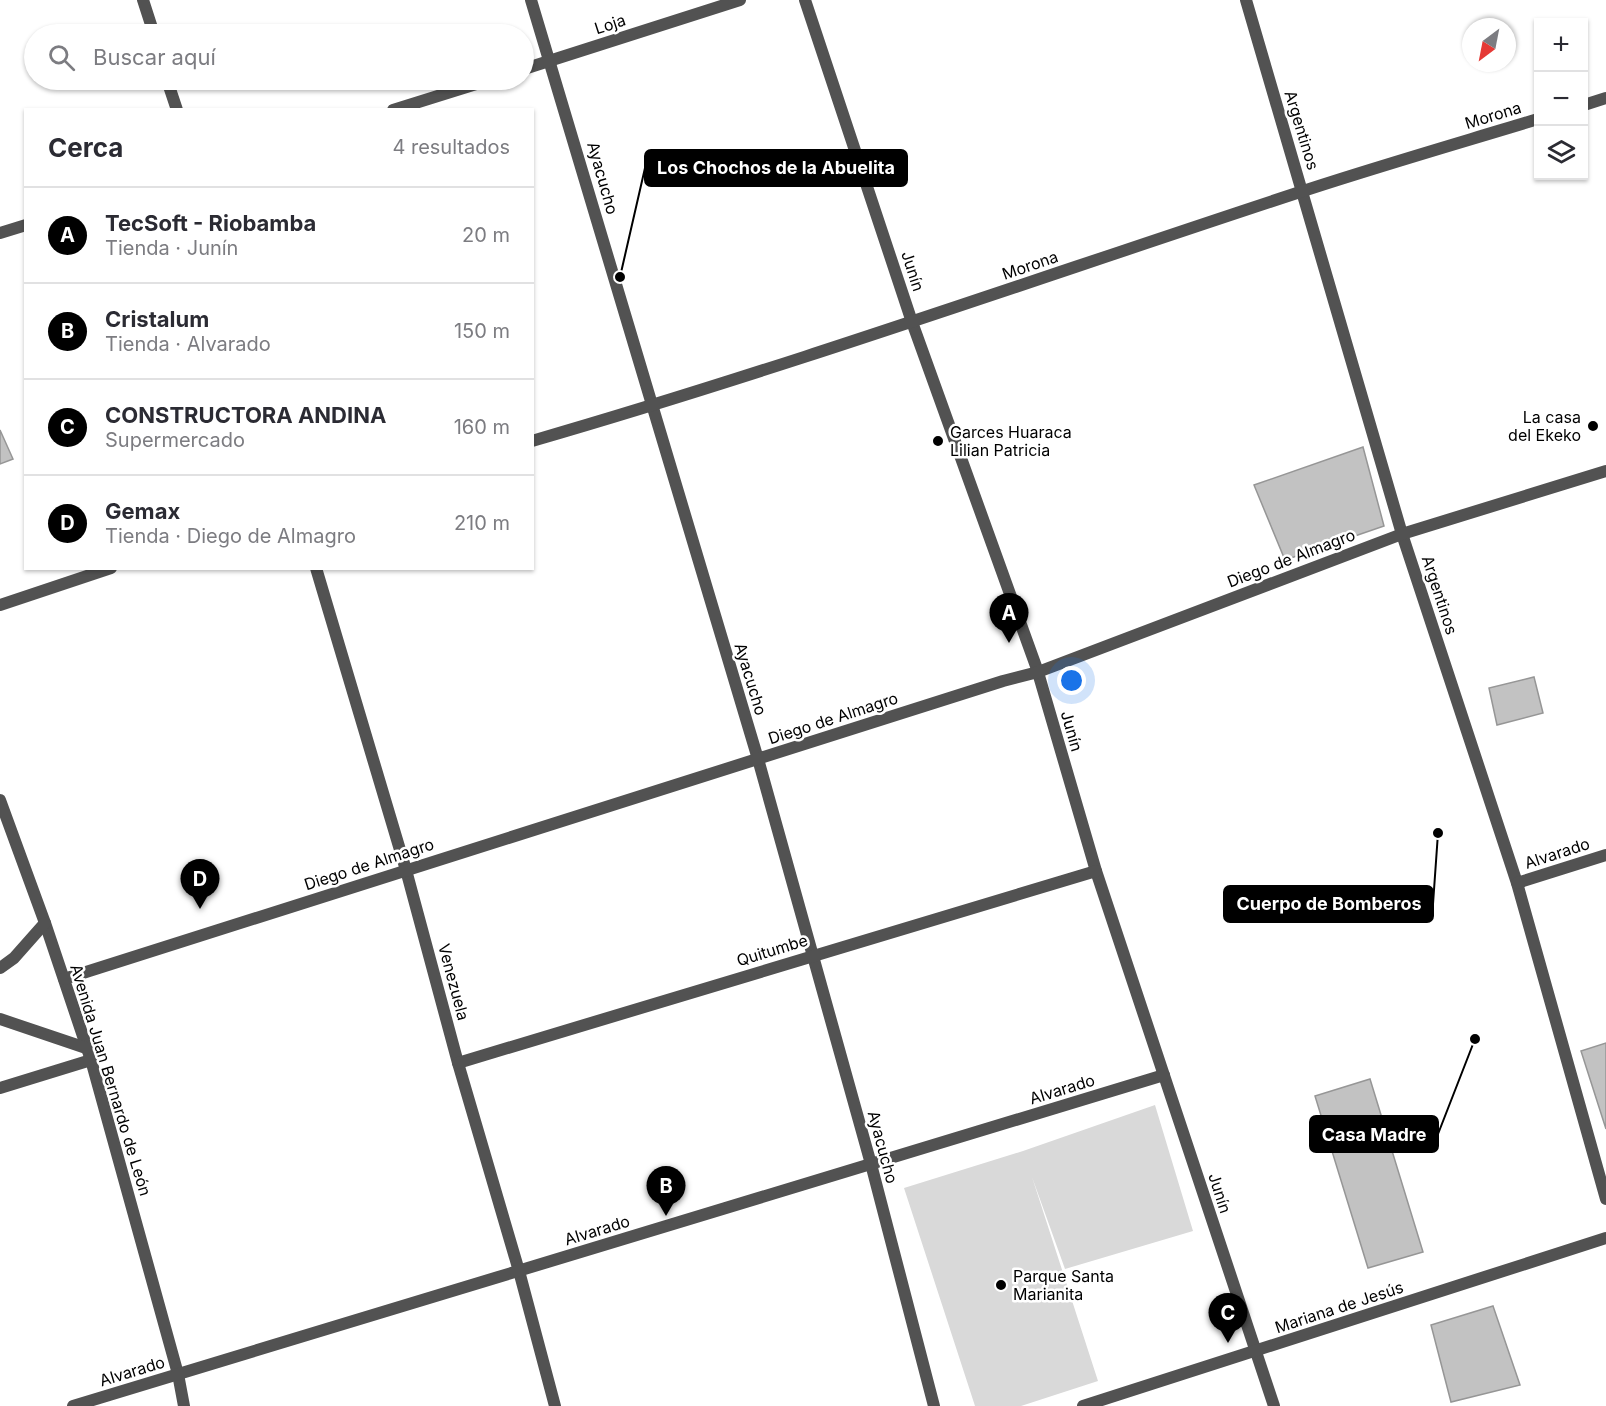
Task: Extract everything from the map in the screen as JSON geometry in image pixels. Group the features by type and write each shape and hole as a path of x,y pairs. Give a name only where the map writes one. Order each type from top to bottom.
{"street":[{"path":"143,0 151,24"},
{"name":"Ayacucho","path":"531,0 551,60 758,759 871,1164 934,1406"},
{"name":"Loja","path":"534,66 740,0"},
{"name":"Junín","path":"805,0 912,322 1038,672 1096,872 1274,1406"},
{"name":"Argentinos","path":"1246,0 1402,534 1517,883 1606,1199"},
{"path":"171,90 176,108"},
{"path":"399,108 457,90"},
{"path":"1588,104 1606,98"},
{"name":"Morona","path":"534,440 652,406 912,322 1303,191 1534,121"},
{"path":"0,233 24,226"},
{"name":"Diego de Almagro","path":"64,979 1003,681 1038,672 1402,534 1606,471"},
{"path":"0,605 105,570"},
{"name":"Venezuela","path":"317,570 406,870 555,1406"},
{"name":"Avenida Juan Bernardo de León","path":"0,800 45,923 91,1060 178,1374 184,1406"},
{"name":"Alvarado","path":"1517,883 1606,855"},
{"name":"Quitumbe","path":"458,1063 1096,872"},
{"path":"0,968 14,958 45,923"},
{"path":"0,1019 86,1048"},
{"path":"0,1088 91,1060"},
{"name":"Alvarado","path":"73,1406 1164,1075"},
{"name":"Mariana de Jesús","path":"1083,1406 1606,1239"}],"shaded area":[{"name":"Parque Santa Marianita","path":"1155,1105 1193,1231 1065,1269 1032,1177 1098,1381 1021,1406 975,1406 904,1188 1023,1151"}],"building":[{"path":"0,430 13,459 0,464"},
{"path":"1363,447 1384,526 1285,560 1254,485"},
{"path":"1534,677 1543,713 1497,725 1489,688"},
{"path":"1606,1043 1606,1129 1581,1051"},
{"path":"1370,1079 1423,1252 1368,1268 1315,1096"},
{"path":"1493,1306 1520,1385 1451,1402 1431,1325"}],"place":[{"name":"Los Chochos de la Abuelita","path":"620,277"},
{"name":"La casa del Ekeko","path":"1593,426"},
{"name":"Garces Huaraca Lilian Patricia","path":"938,441"},
{"name":"TecSoft - Riobamba","path":"1009,643"},
{"name":"Cuerpo de Bomberos","path":"1438,833"},
{"name":"Gemax","path":"200,909"},
{"name":"Casa Madre","path":"1475,1039"},
{"name":"Cristalum","path":"666,1216"},
{"name":"Parque Santa Marianita","path":"1001,1285"},
{"name":"CONSTRUCTORA ANDINA","path":"1228,1343"}]}
